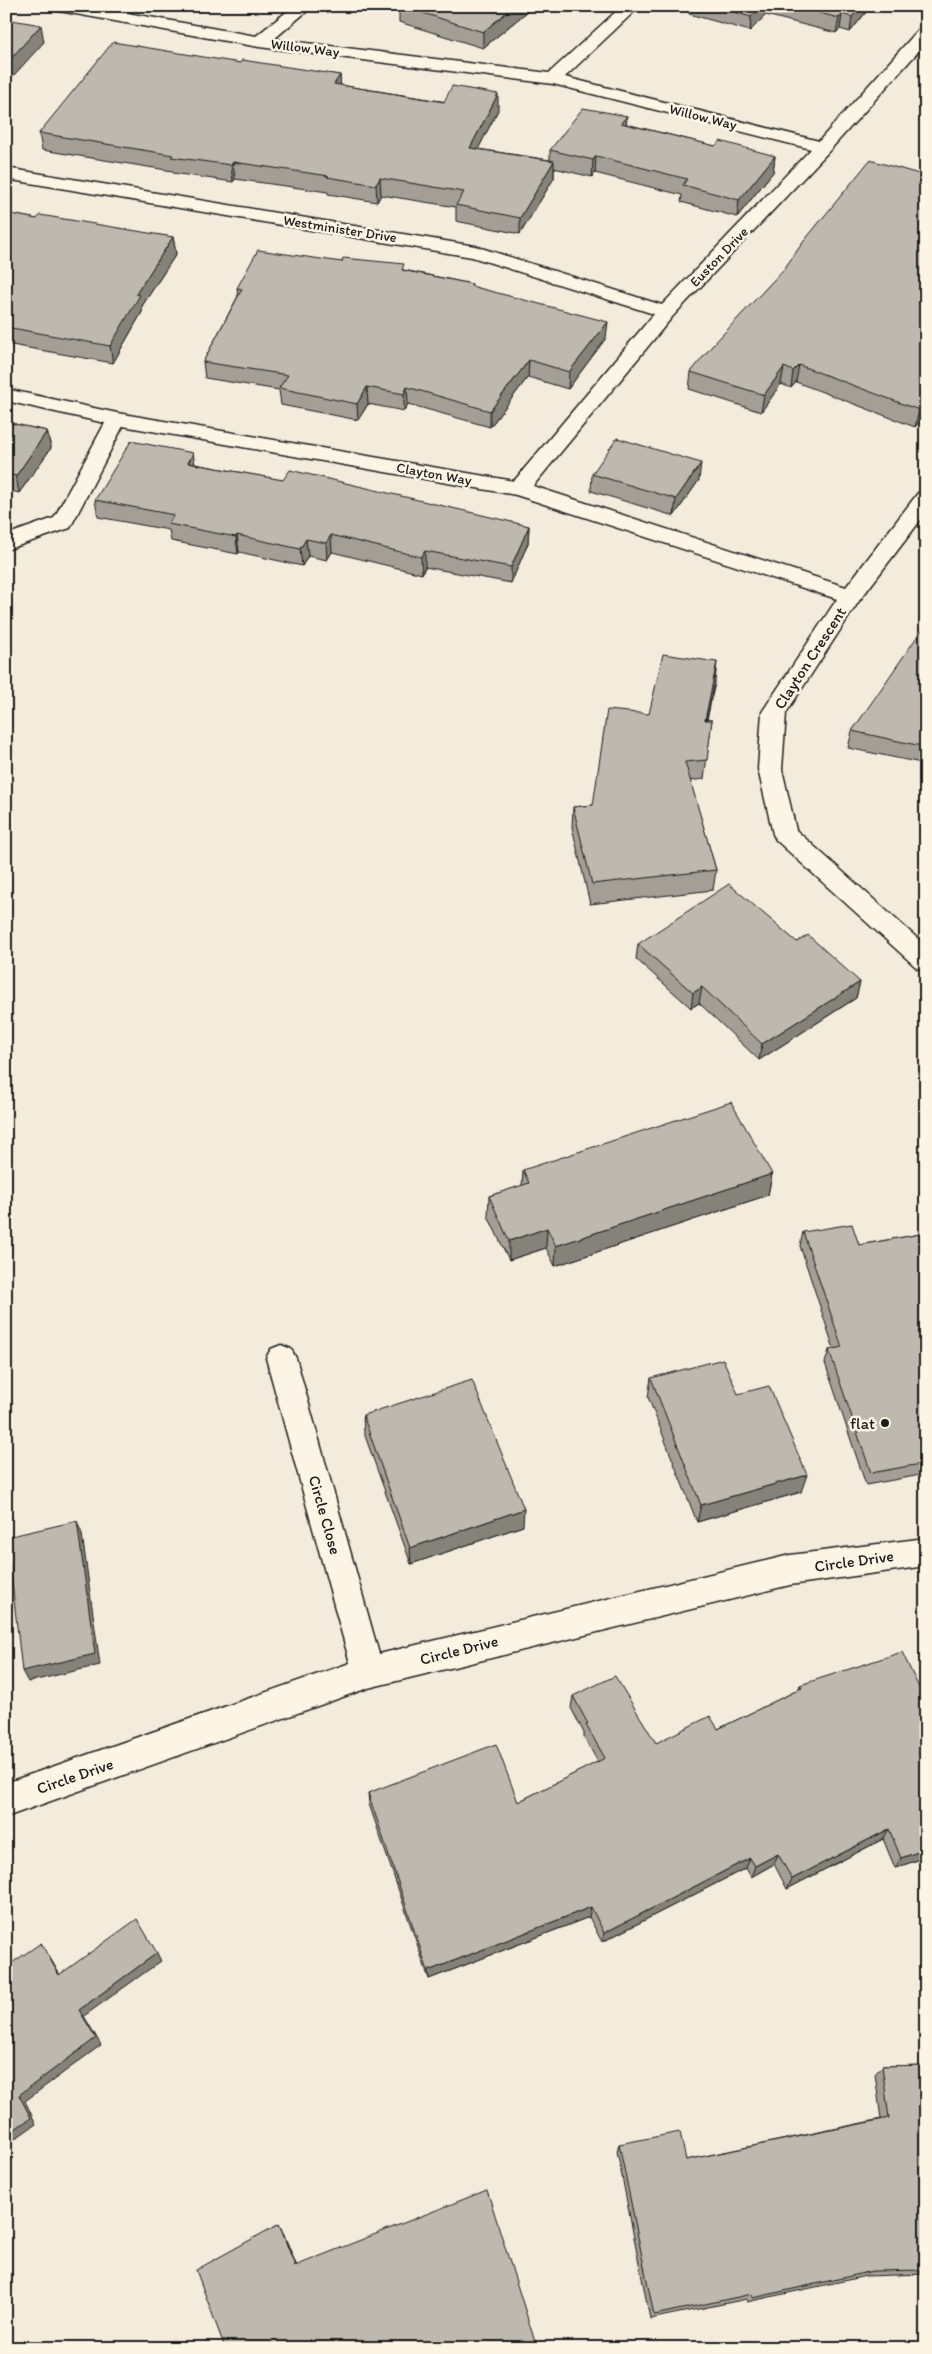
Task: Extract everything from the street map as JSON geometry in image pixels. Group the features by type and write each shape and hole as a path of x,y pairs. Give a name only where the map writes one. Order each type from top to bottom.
{"street":[{"name":"Willow Way","path":"59,6 259,42 553,79 823,147"},
{"path":"259,42 305,6"},
{"path":"553,79 632,6"},
{"name":"Euston Drive","path":"519,489 666,312 823,147 926,32"},
{"name":"Westminister Drive","path":"6,174 475,252 666,312"},
{"name":"Clayton Way","path":"6,395 117,419 519,489 851,596"},
{"path":"6,543 62,523 117,419"},
{"name":"Clayton Crescent","path":"925,499 851,596 774,712 770,769 785,834 926,961"},
{"name":"Circle Close","path":"281,1358 368,1672"},
{"name":"Circle Drive","path":"6,1800 368,1672 790,1570 926,1552"}],"building":[{"path":"401,6 514,6 483,32"},
{"path":"714,6 762,6 751,17"},
{"path":"792,6 861,6 852,17 842,14 839,18"},
{"path":"6,19 41,25 6,64"},
{"path":"113,42 240,63 242,60 340,75 334,84 444,102 452,86 498,94 470,148 554,161 520,218 456,205 464,192 380,178 376,185 233,162 231,165 171,157 173,155 39,133"},
{"path":"583,108 627,116 621,123 715,146 720,141 775,156 739,200 683,185 687,179 596,156 593,160 550,150"},
{"path":"870,160 926,176 926,401 919,410 799,365 793,371 784,367 764,395 691,372 711,347 784,269 804,241"},
{"path":"6,213 37,219 40,215 173,237 136,294 140,295 110,346 6,327"},
{"path":"258,250 342,262 343,258 404,264 402,270 472,284 471,286 608,322 569,372 529,360 490,411 407,387 404,394 367,387 357,404 279,388 288,375 203,362 242,289 237,288"},
{"path":"6,422 47,431 16,476 6,474"},
{"path":"617,438 701,463 676,499 592,474"},
{"path":"131,441 193,453 188,463 283,480 290,470 529,526 511,567 425,551 421,557 331,535 326,543 306,539 300,549 237,535 236,537 168,524 174,515 95,500"},
{"path":"921,631 926,632 926,747 852,731"},
{"path":"663,654 717,662 705,720 712,720 707,760 685,762 716,870 592,884 573,807 593,805 607,710 649,714"},
{"path":"729,884 797,942 808,935 860,982 762,1044 702,987 693,993 638,944"},
{"path":"731,1102 772,1174 556,1246 547,1228 509,1241 489,1196 529,1183 523,1170"},
{"path":"852,1224 859,1245 926,1233 926,1463 871,1473 829,1350 842,1347 803,1232"},
{"path":"723,1359 738,1394 769,1386 807,1475 701,1505 651,1378"},
{"path":"472,1380 524,1509 410,1548 363,1415"},
{"path":"77,1521 95,1654 22,1671 7,1537"},
{"path":"902,1652 922,1694 926,1693 926,1849 901,1858 889,1829 792,1879 778,1854 755,1866 750,1858 604,1933 591,1907 428,1971 368,1793 496,1744 518,1802 605,1758 586,1725 588,1724 573,1696 615,1676 656,1743 710,1716 718,1729 802,1688 800,1685"},
{"path":"137,1919 157,1953 79,2010 96,2038 19,2095 31,2118 6,2135 6,1967 41,1943 59,1975"},
{"path":"926,2065 926,2270 873,2271 753,2298 752,2294 654,2315 619,2144 680,2132 686,2160 889,2118 882,2066"},
{"path":"487,2190 537,2348 225,2348 196,2270 279,2224 295,2266"}],"place":[{"name":"flat","path":"885,1423"}]}
